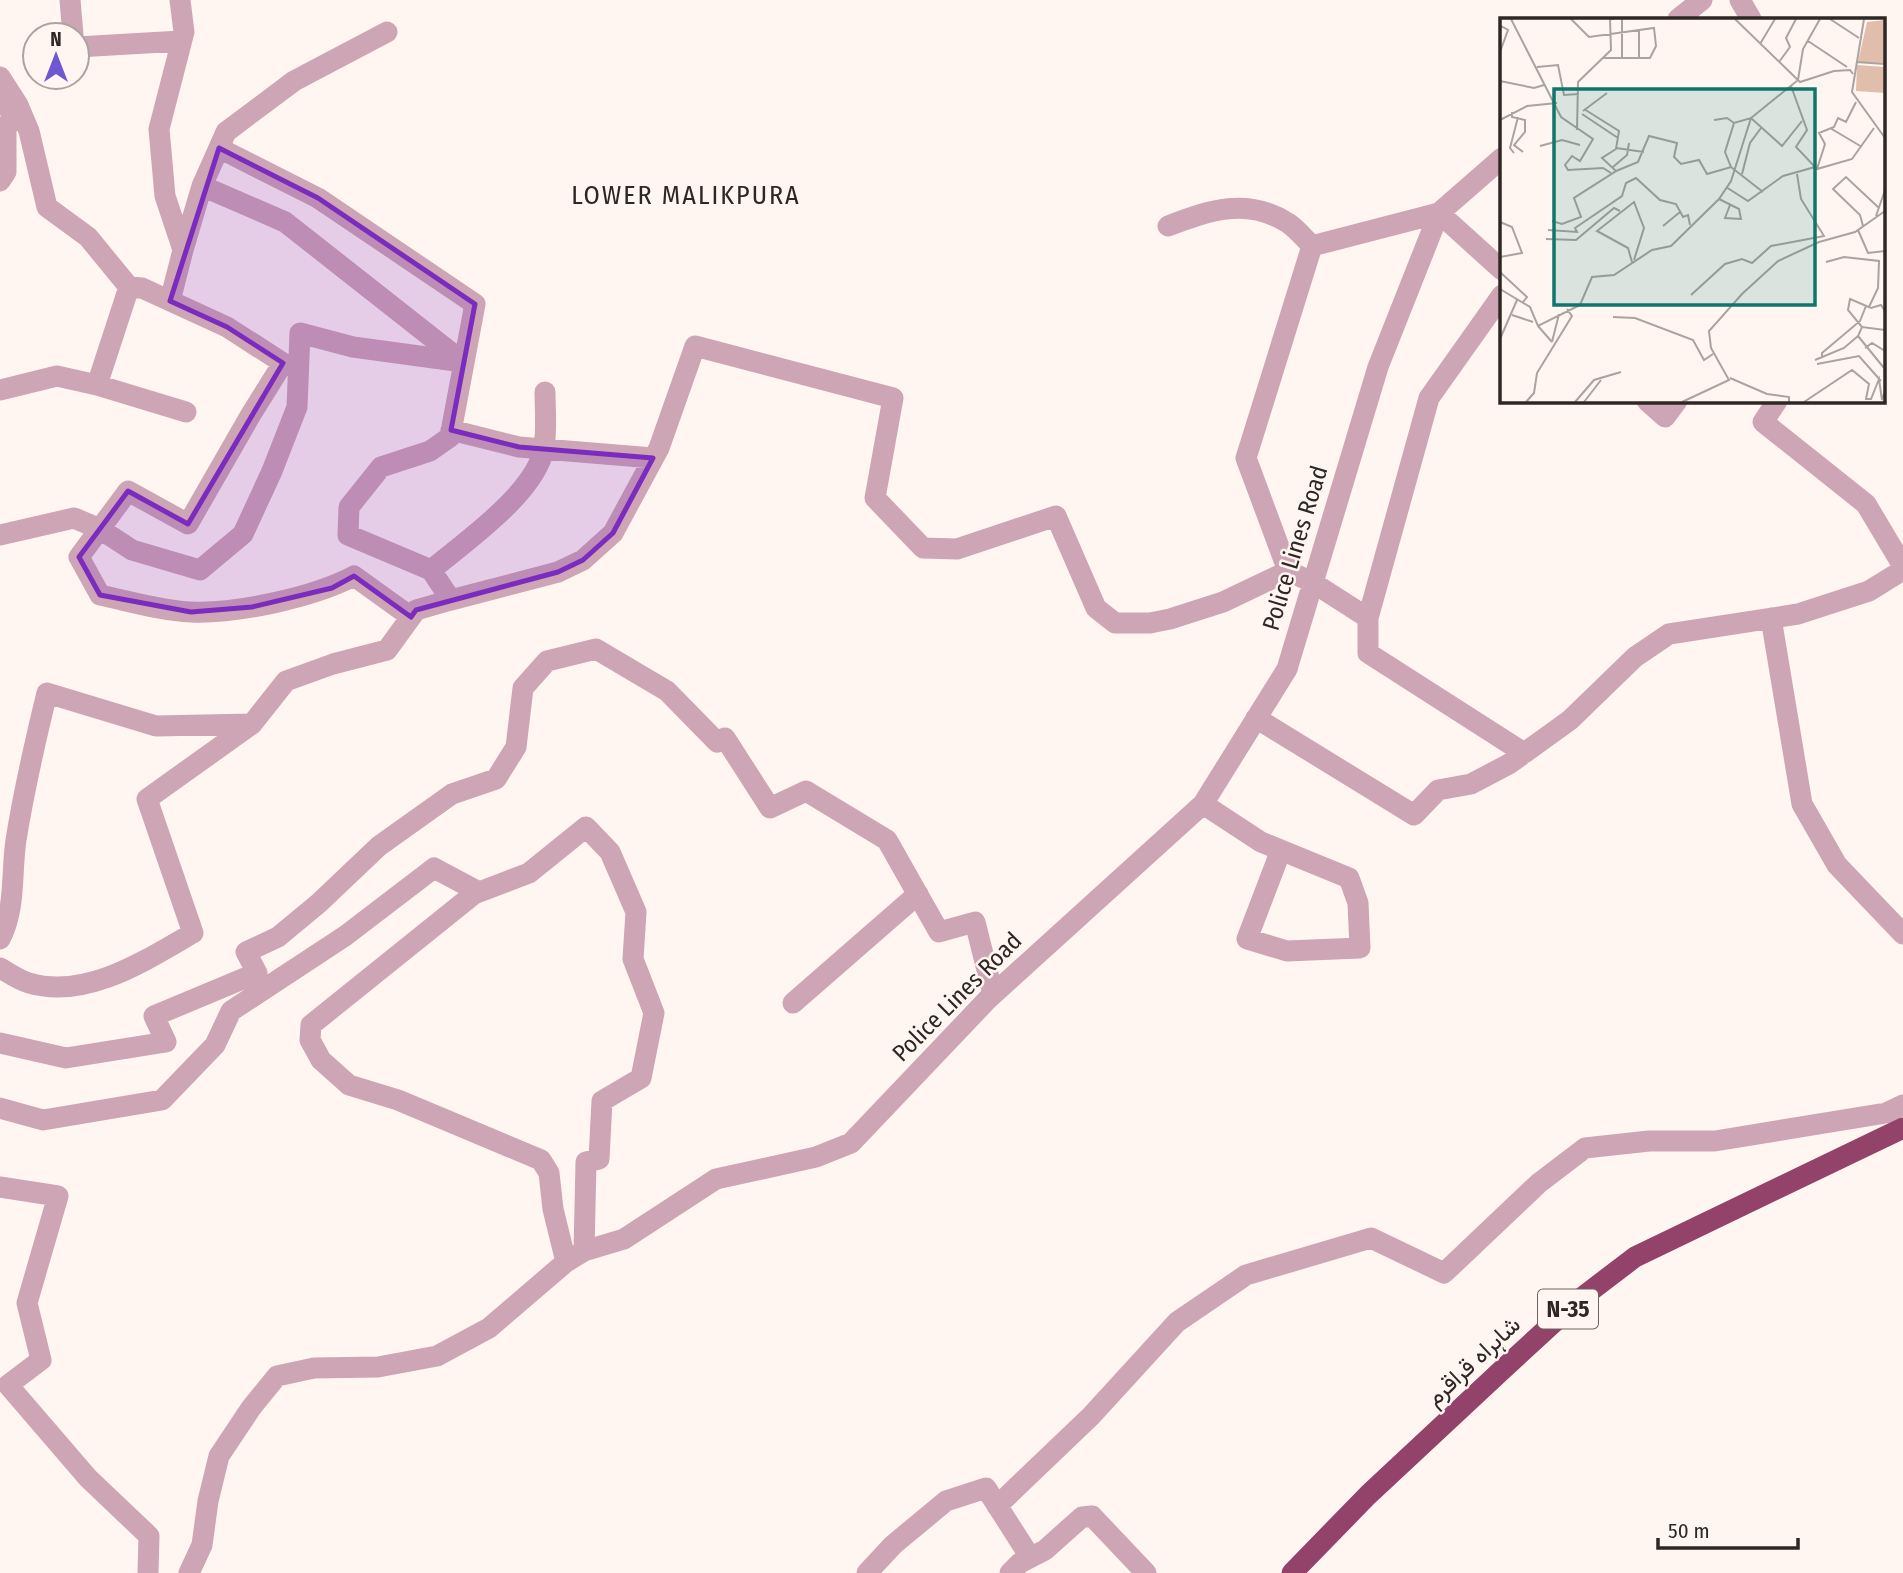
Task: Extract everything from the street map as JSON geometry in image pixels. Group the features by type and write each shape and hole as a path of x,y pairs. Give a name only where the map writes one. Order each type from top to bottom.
{"highway":[{"name":"شاہراہ قراقرم","path":"1292,1573 1368,1495 1502,1370 1576,1302 1635,1257 1903,1128"}],"street":[{"path":"70,0 72,21"},
{"path":"180,0 184,32 159,129 165,197 183,250"},
{"path":"1679,18 1702,0"},
{"path":"1740,0 1750,18"},
{"path":"170,301 202,186 226,132 294,81 387,32"},
{"path":"91,46 181,41"},
{"path":"0,76 9,106 29,131 47,207 89,237 129,287 142,288 227,327 283,363 188,524 128,491 79,557 100,596 191,612 252,607 332,588 354,576 411,617"},
{"path":"0,181 6,172 9,106"},
{"path":"219,148 318,198 475,304 450,437 430,451 381,467 349,507 348,535 431,570 451,600"},
{"name":"Police Lines Road","path":"189,1573 202,1545 208,1501 219,1456 277,1376 314,1368 378,1367 437,1356 489,1328 575,1256 624,1239 716,1179 816,1157 851,1143 993,995 1203,804 1287,669 1378,367 1439,213 1500,160"},
{"path":"202,186 285,222 464,362"},
{"path":"1168,226 1210,211 1234,208 1262,211 1290,224 1312,246"},
{"path":"1312,246 1439,213 1500,268"},
{"path":"1288,572 1247,458 1312,246"},
{"path":"97,385 129,287"},
{"path":"1500,298 1429,398 1368,618 1368,653 1524,753"},
{"path":"0,535 74,518 100,529 132,550 200,570 243,534 272,471 297,407 300,334 353,347 464,362"},
{"path":"0,968 29,983 58,987 100,981 148,959 193,933 147,799 252,724 286,681 333,664 387,650 416,610 558,572 583,560 613,533 653,458 695,346 893,398 875,498 923,548 957,549 1056,516 1096,608 1115,622 1150,624 1170,619 1223,602 1288,572 1312,582 1368,618"},
{"path":"0,390 57,376 186,412"},
{"path":"431,570 484,527 532,480 544,448 545,392"},
{"path":"1648,402 1665,417 1676,402"},
{"path":"1256,719 1414,815 1438,790 1471,784 1509,764 1570,720 1635,657 1669,634 1798,614 1869,591 1903,568 1866,504 1763,422 1776,402"},
{"path":"451,430 519,447 653,458"},
{"path":"1771,618 1802,804 1837,865 1903,934"},
{"path":"0,1043 66,1058 166,1042 154,1016 257,973 246,952 278,937 319,903 379,846 452,794 496,779 516,747 523,688 547,661 596,649 667,691 716,743 725,738 770,808 806,791 887,840 939,932 975,922 993,995"},
{"path":"0,939 9,923 15,844 25,786 47,693 156,726 252,724"},
{"path":"1203,804 1261,842 1281,850 1349,878 1357,903 1360,948 1287,951 1247,939 1281,850"},
{"path":"586,827 610,852 636,912 633,959 654,1013 641,1078 601,1101 599,1159 586,1162 575,1256 553,1209 549,1173 541,1160 398,1100 348,1085 321,1060 310,1040 312,1025 474,894 529,873 586,827"},
{"path":"0,1108 43,1120 162,1100 215,1045 231,1011 345,936 435,868 479,892"},
{"path":"793,1003 918,894"},
{"path":"997,1506 1091,1416 1177,1322 1247,1275 1371,1238 1444,1273 1539,1183 1585,1148 1649,1141 1727,1139 1886,1113 1903,1105"},
{"path":"0,1187 58,1196 27,1303 41,1360 8,1385 88,1478 149,1536 148,1573"},
{"path":"867,1573 893,1545 946,1501 986,1488 1030,1557"},
{"path":"1010,1573 1020,1563 1045,1550 1082,1517 1092,1516 1146,1573"}],"highlighted area":[{"path":"219,148 318,198 475,304 451,430 519,447 653,458 613,533 583,560 558,572 416,610 411,617 354,576 332,588 252,607 191,612 100,595 79,557 128,491 188,524 283,363 227,327 170,301"}],"district":[{"name":"LOWER MALIKPURA","path":"686,195"}]}
